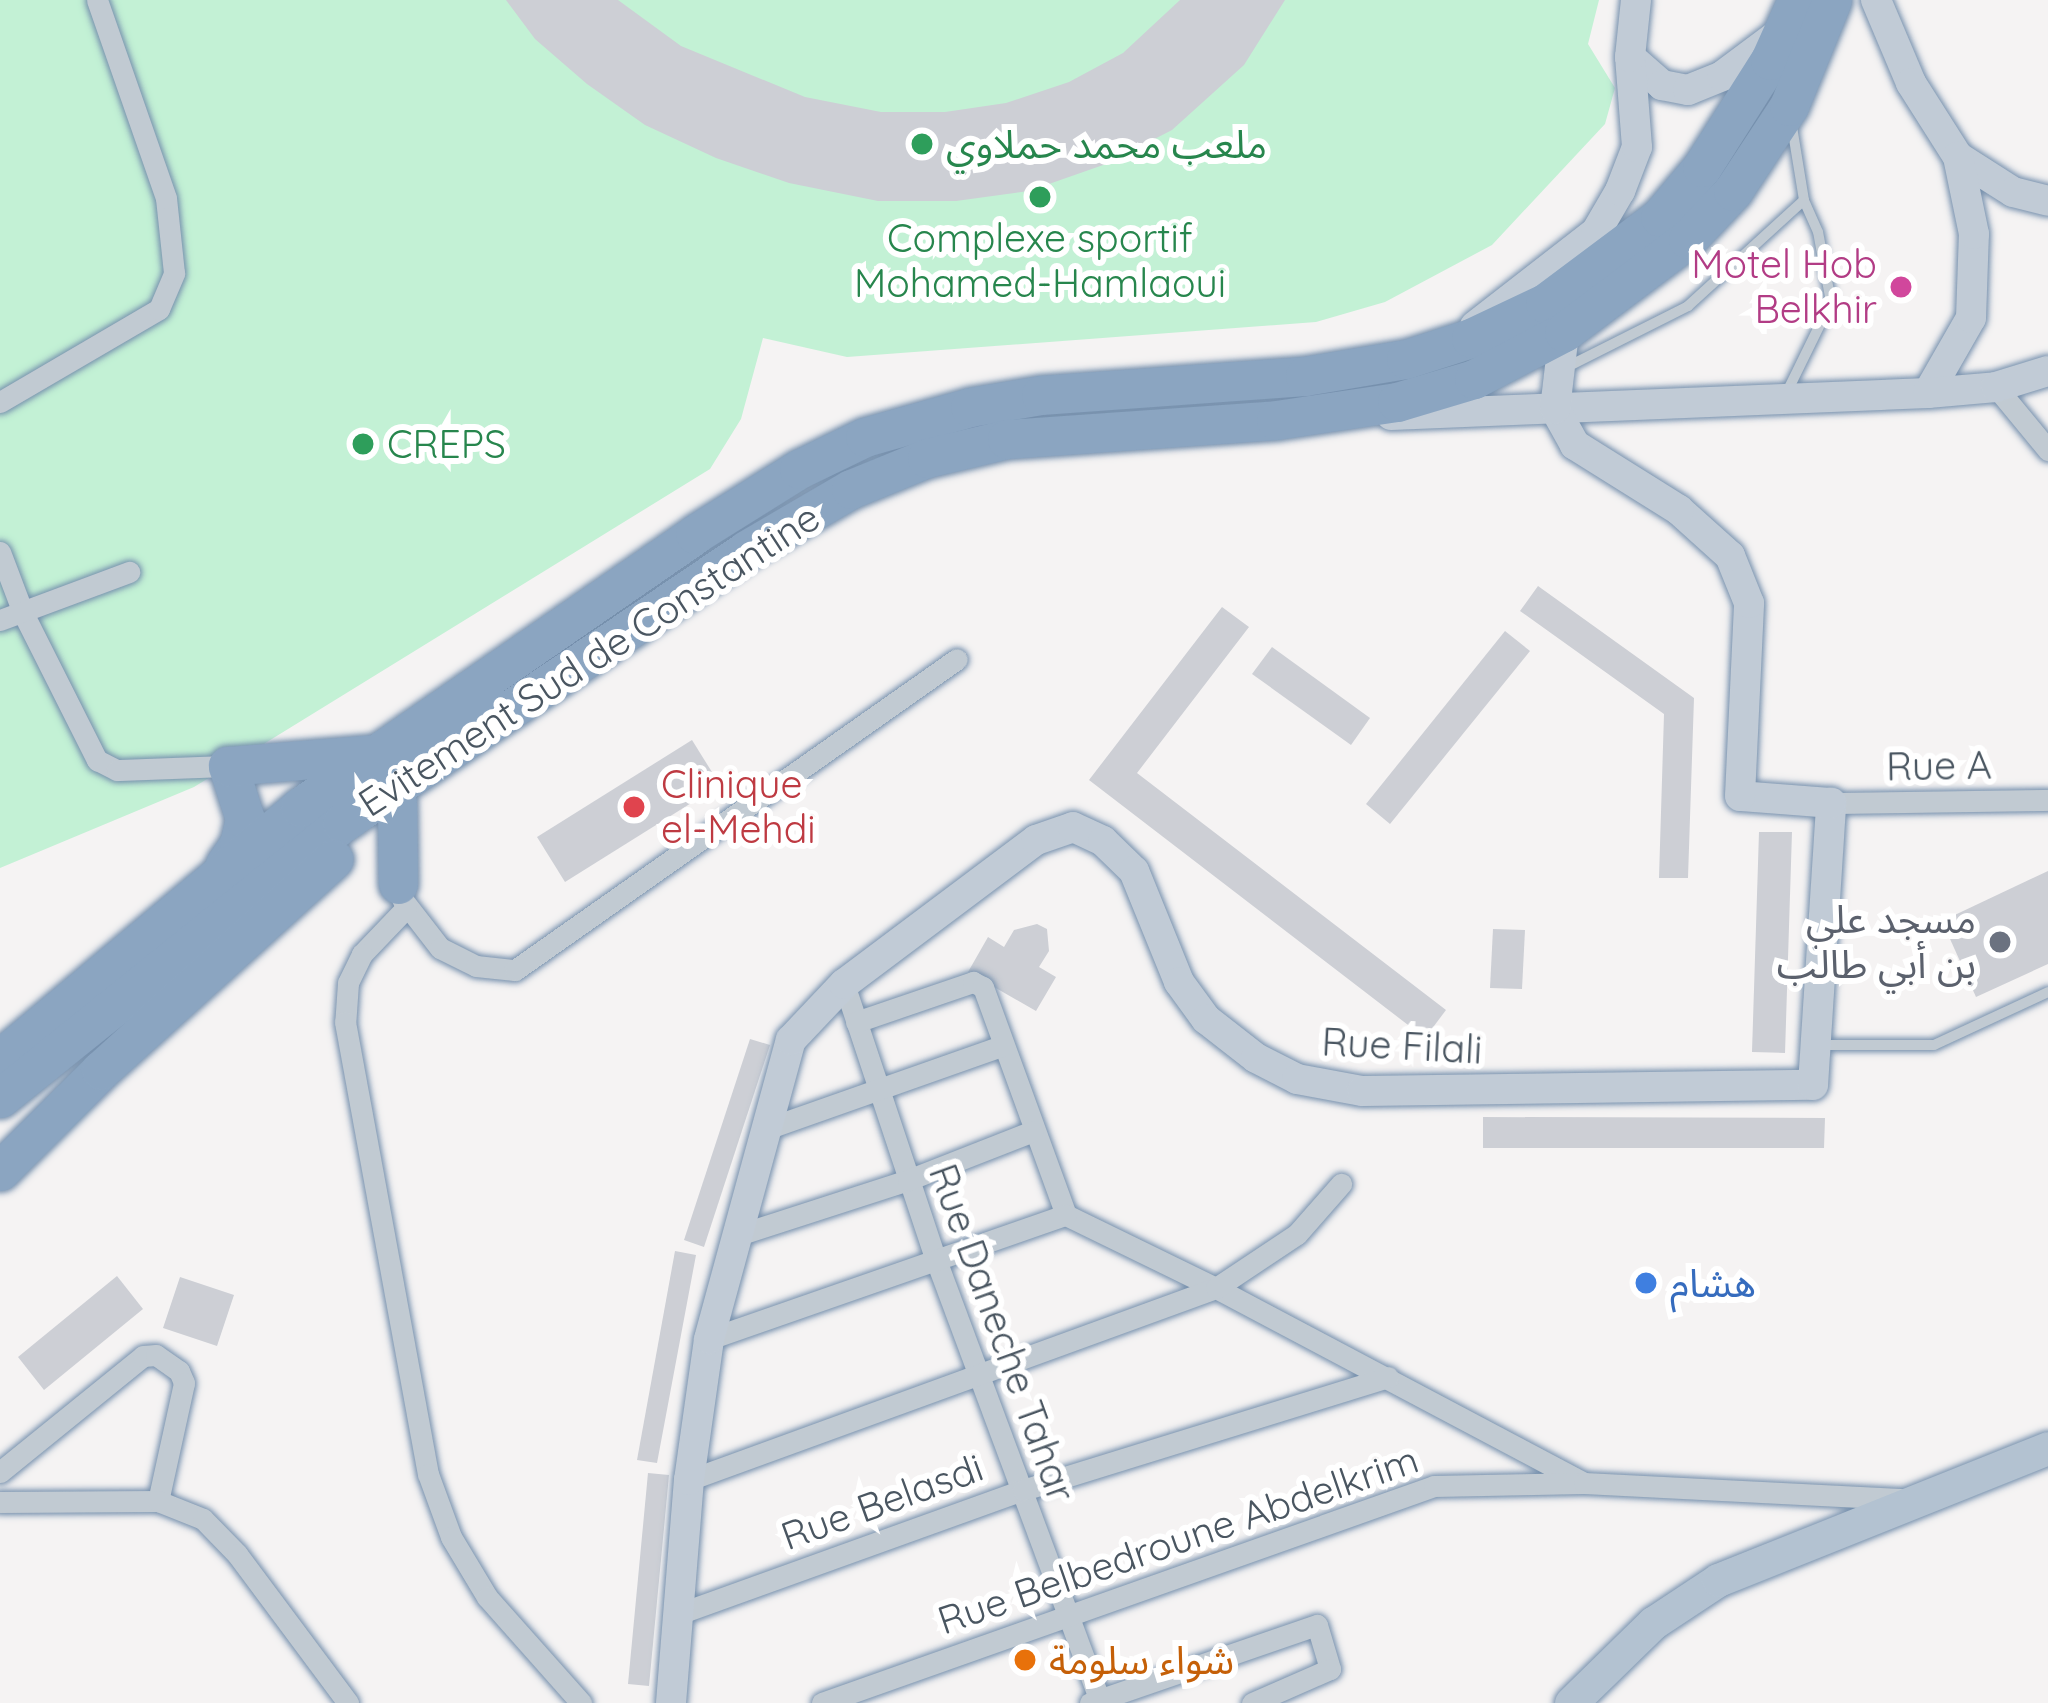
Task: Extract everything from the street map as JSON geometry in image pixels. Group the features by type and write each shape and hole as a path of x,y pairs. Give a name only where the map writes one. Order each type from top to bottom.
{"highway":[{"name":"Evitement Sud de Constantine","path":"0,1098 150,972 342,823 799,517 927,458 1007,439 1276,420 1397,402 1562,351 1688,239 1733,190 1789,106 1804,16"},
{"name":"Evitement Sud de Constantine","path":"10,1045 300,807 695,534 865,437 1041,395 1305,376 1406,359 1454,344 1545,303 1660,218 1702,167 1804,16"},
{"path":"0,1171 101,1070 466,743"},
{"path":"199,894 232,856 244,832 242,804 228,766 375,754"},
{"path":"397,803 402,896"},
{"path":"346,847 374,850 402,896"}],"main road":[{"path":"1571,1703 1653,1623 1718,1580 2048,1448"}],"street":[{"path":"0,401 159,309 174,273 166,197 97,0"},
{"path":"1454,344 1596,232 1637,147 1630,57 1636,0"},
{"path":"1876,0 1911,83 1958,157 1975,233 1971,318 1928,393"},
{"path":"1630,57 1662,85 1688,89 1722,76 1804,16"},
{"path":"1958,157 2013,192 2048,201"},
{"path":"1562,351 1556,409 1575,446 1679,510 1730,556 1749,603 1740,796 1831,803"},
{"path":"1276,420 1928,393 1996,387 2048,370"},
{"path":"1996,387 2048,450"},
{"path":"0,552 23,613 97,760 117,770 228,766"},
{"path":"0,620 129,572"},
{"path":"581,1703 488,1597 451,1537 428,1474 345,1022 348,983 402,896 440,948 476,966 515,970 957,659"},
{"name":"Rue A","path":"1831,803 2048,800"},
{"name":"Rue Filali","path":"671,1703 689,1480 709,1339 791,1040 844,984 1036,840 1072,827 1102,841 1133,871 1179,982 1206,1019 1256,1058 1297,1079 1362,1091 1810,1087 1831,803"},
{"path":"856,1022 973,982 983,987 1066,1215 1216,1288 1584,1483"},
{"name":"Rue Daneche Tahar","path":"844,984 936,1260 1096,1702"},
{"path":"766,1129 1002,1046"},
{"path":"735,1235 908,1180 1033,1131"},
{"path":"689,1480 1216,1288 1297,1234 1341,1184"},
{"path":"709,1339 1066,1215"},
{"path":"0,1472 143,1356 156,1355 179,1371 184,1383 158,1501"},
{"name":"Rue Belasdi","path":"678,1614 1022,1490 1388,1378"},
{"name":"Rue Belbedroune Abdelkrim","path":"822,1703 1434,1486 1584,1483 1923,1500"},
{"path":"0,1502 158,1501 202,1519 237,1554 348,1703"},
{"path":"1096,1702 1315,1624 1330,1669 1268,1700"}],"lane":[{"path":"1784,399 1832,302 1818,232 1804,200 1789,106"},
{"path":"1562,351 1688,306 1804,200"},
{"path":"1816,1046 1934,1046 2048,992"}],"green space":[{"path":"0,0 1599,0 1588,44 1615,88 1605,124 1492,245 1385,302 1316,322 847,357 763,338 741,419 710,469 194,787 0,868"}],"building":[{"path":"506,0 618,0 681,46 805,97 881,112 945,112 1006,103 1069,82 1123,53 1180,0 1285,0 1244,65 1172,130 1106,164 1029,191 956,201 878,201 789,183 716,158 645,125 535,39"},
{"path":"1538,586 1694,698 1688,878 1659,878 1664,714 1520,611"},
{"path":"1222,607 1249,627 1137,773 1446,1010 1425,1038 1089,780"},
{"path":"1505,631 1530,651 1390,824 1366,804"},
{"path":"1272,647 1370,718 1351,745 1252,674"},
{"path":"692,740 720,785 565,882 537,837"},
{"path":"1759,832 1792,832 1785,1053 1752,1052"},
{"name":"مسجد علي بن أبي طالب","path":"2048,871 2048,964 1976,997 1942,921"},
{"path":"1037,924 1047,929 1049,951 1039,967 1056,977 1036,1011 968,972 988,937 1004,947 1014,930"},
{"path":"1493,929 1525,930 1522,989 1490,988"},
{"path":"750,1039 770,1045 704,1247 684,1240"},
{"path":"1483,1117 1825,1118 1824,1148 1483,1148"},
{"path":"675,1251 696,1255 657,1463 637,1460"},
{"path":"117,1276 143,1309 44,1390 18,1357"},
{"path":"180,1277 234,1295 217,1346 163,1328"},
{"path":"648,1473 669,1475 649,1686 628,1684"}],"place":[{"name":"ملعب محمد حملاوي","path":"922,144"},
{"name":"Complexe sportif Mohamed-Hamlaoui","path":"1040,197"},
{"name":"Motel Hob Belkhir","path":"1901,287"},
{"name":"CREPS","path":"363,444"},
{"name":"Clinique el-Mehdi","path":"634,807"},
{"name":"مسجد علي بن أبي طالب","path":"2000,942"},
{"name":"هشام","path":"1646,1283"},
{"name":"شواء سلومة","path":"1025,1660"}]}
